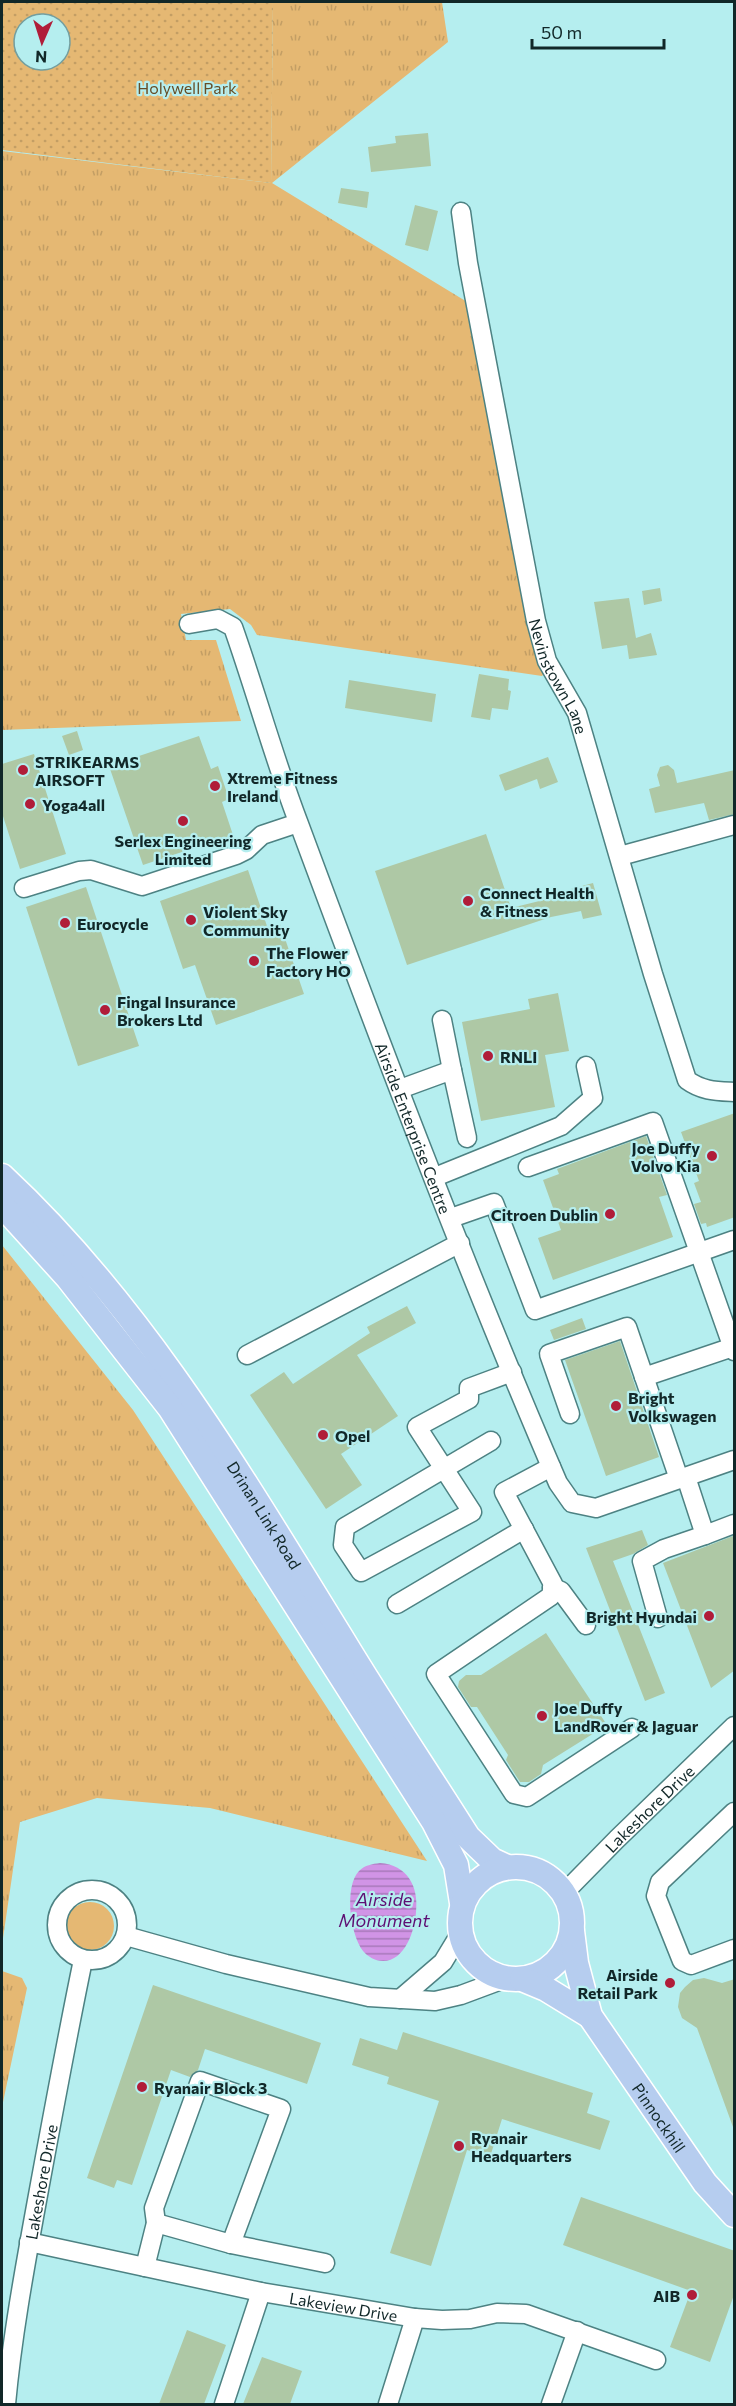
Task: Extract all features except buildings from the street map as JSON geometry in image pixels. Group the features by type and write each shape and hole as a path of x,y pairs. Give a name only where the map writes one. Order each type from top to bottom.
{"main road":[{"name":"Drinan Link Road","path":"2,1176 88,1267 138,1327 261,1508 468,1837 492,1860 507,1867"},
{"name":"Drinan Link Road","path":"2,1205 68,1278 170,1408 434,1821 456,1865 462,1903"},
{"path":"507,1867 524,1867 540,1871 554,1880 564,1893 572,1911 572,1931 566,1949 554,1965 539,1974 513,1979 488,1972 474,1961 465,1949 460,1934 459,1918 462,1903 480,1879 493,1871 507,1867"},
{"name":"Pinnockhill","path":"572,1931 576,1963 590,2016 705,2183 735,2215"},
{"name":"Pinnockhill","path":"513,1979 546,1989 590,2016"}],"street":[{"name":"Nevinstown Lane","path":"461,212 468,263 536,621 547,661 577,713 653,974 687,1080 697,1087 711,1091 735,1092"},
{"name":"Airside Enterprise Centre","path":"189,624 218,619 233,627 298,823 359,987 558,1484 572,1503 596,1508 735,1460"},
{"path":"24,888 79,871 91,870 142,886 236,855 246,850 261,835 298,823"},
{"path":"620,856 735,825"},
{"path":"442,1020 467,1138"},
{"path":"435,1177 561,1126 593,1098 586,1066"},
{"path":"400,1089 452,1070"},
{"path":"528,1167 653,1122 733,1345 644,1377"},
{"path":"451,1218 494,1203 535,1310 735,1240"},
{"path":"247,1355 460,1243"},
{"path":"570,1414 549,1354 627,1327 705,1535"},
{"path":"491,1441 444,1469 345,1527 343,1545 361,1572 472,1512 444,1469 417,1427 469,1399 469,1388 512,1372"},
{"path":"551,1467 504,1492 553,1584 551,1596 436,1674 514,1794 528,1797 632,1728"},
{"path":"658,1618 642,1561 664,1550 735,1524"},
{"path":"397,1604 524,1529"},
{"path":"552,1587 561,1591 586,1625"},
{"name":"Lakeshore Drive","path":"564,1893 735,1726"},
{"path":"735,1812 660,1882 656,1896 682,1961 691,1965 735,1949"},
{"path":"81,1891 103,1891 121,1904 126,1914 126,1935 114,1953 104,1959 83,1960 67,1951 57,1935 58,1913 64,1903 81,1891"},
{"path":"400,1999 442,1962 460,1934"},
{"path":"126,1935 170,1949 298,1982 369,1997 422,2001 447,1999 513,1979"},
{"name":"Lakeshore Drive","path":"6,2404 5,2376 59,2076 83,1960"},
{"path":"145,2267 156,2223 154,2208 200,2081 280,2109 231,2244"},
{"path":"156,2223 231,2244 325,2263"},
{"name":"Lakeview Drive","path":"29,2242 261,2292 415,2318 470,2319 497,2313 526,2314 656,2360"},
{"path":"224,2404 261,2292"},
{"path":"388,2404 415,2318"},
{"path":"551,2404 577,2331"}],"green space":[{"name":"Holywell Park","path":"2,2 273,2 271,183 2,150"},
{"path":"273,2 442,2 448,42 272,183 477,308 550,667 542,676 257,635 251,625 230,609 181,614 186,640 216,640 241,721 2,730 2,151 271,183"},
{"path":"2,1245 133,1410 427,1861 210,1808 97,1798 20,1822 2,1945"},
{"path":"90,1902 107,1909 114,1926 107,1943 90,1950 73,1943 66,1926 73,1909"},
{"path":"2,1971 22,1978 27,1988 2,2107"}],"water":[{"name":"Airside Monument","path":"380,1863 397,1868 409,1878 416,1903 414,1927 407,1943 397,1956 383,1961 372,1958 363,1951 355,1934 350,1911 354,1878 364,1867"}],"place":[{"name":"STRIKEARMS AIRSOFT","path":"23,770"},
{"name":"Xtreme Fitness Ireland","path":"215,786"},
{"name":"Yoga4all","path":"30,804"},
{"name":"Serlex Engineering Limited","path":"183,821"},
{"name":"Connect Health & Fitness","path":"468,901"},
{"name":"Violent Sky Community","path":"191,920"},
{"name":"Eurocycle","path":"65,923"},
{"name":"The Flower Factory HO","path":"254,961"},
{"name":"Fingal Insurance Brokers Ltd","path":"105,1010"},
{"name":"RNLI","path":"488,1056"},
{"name":"Joe Duffy Volvo Kia","path":"712,1156"},
{"name":"Citroen Dublin","path":"610,1214"},
{"name":"Bright Volkswagen","path":"616,1406"},
{"name":"Opel","path":"323,1435"},
{"name":"Bright Hyundai","path":"709,1616"},
{"name":"Joe Duffy LandRover & Jaguar","path":"542,1716"},
{"name":"Airside Retail Park","path":"670,1983"},
{"name":"Ryanair Block 3","path":"142,2087"},
{"name":"Ryanair Headquarters","path":"459,2146"},
{"name":"AIB","path":"692,2295"}]}
